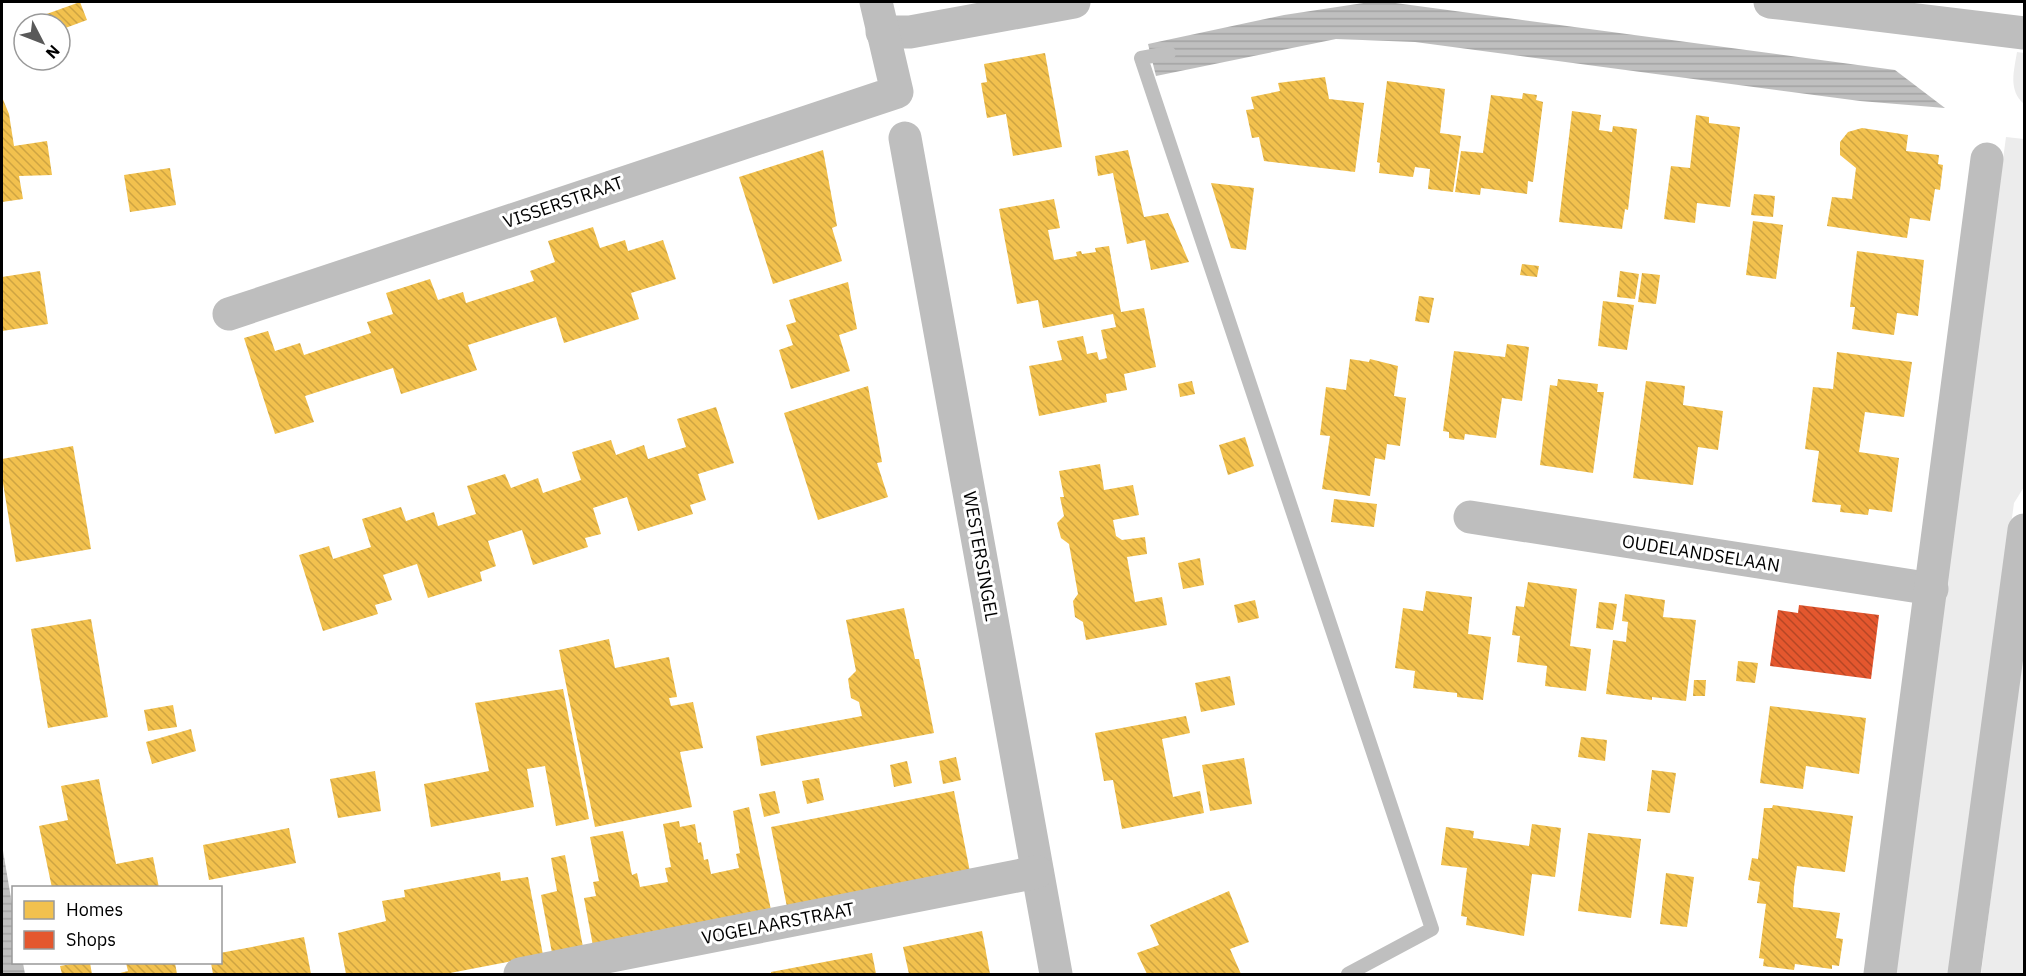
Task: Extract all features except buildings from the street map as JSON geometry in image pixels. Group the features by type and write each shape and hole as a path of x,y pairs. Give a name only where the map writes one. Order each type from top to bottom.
{"street":[{"path":"879,17 910,32 1074,2"},
{"path":"1770,2 2025,33"},
{"name":"VISSERSTRAAT","path":"230,314 897,92 879,17"},
{"name":"WESTERSINGEL","path":"905,138 1056,975"},
{"path":"1880,975 1987,159"},
{"name":"OUDELANDSELAAN","path":"1470,517 1932,589"},
{"path":"1964,975 2025,530"},
{"name":"VOGELAARSTRAAT","path":"520,975 1037,872"}],"shaded area":[{"path":"1370,2 1388,2 1895,70 1945,108 1860,101 1415,42 1336,39 1156,76 1148,44 1284,15"},
{"path":"2017,52 2024,53 2024,104 2019,99 2014,86"},
{"path":"2006,137 2024,139 2024,487 2014,503 1950,974 1894,974"},
{"path":"2024,638 2024,974 1981,974"},
{"path":"2,845 12,904 12,964 23,964 25,974 2,974"}],"waterway":[{"path":"1169,53 1141,58 1432,929 1348,974"}]}
